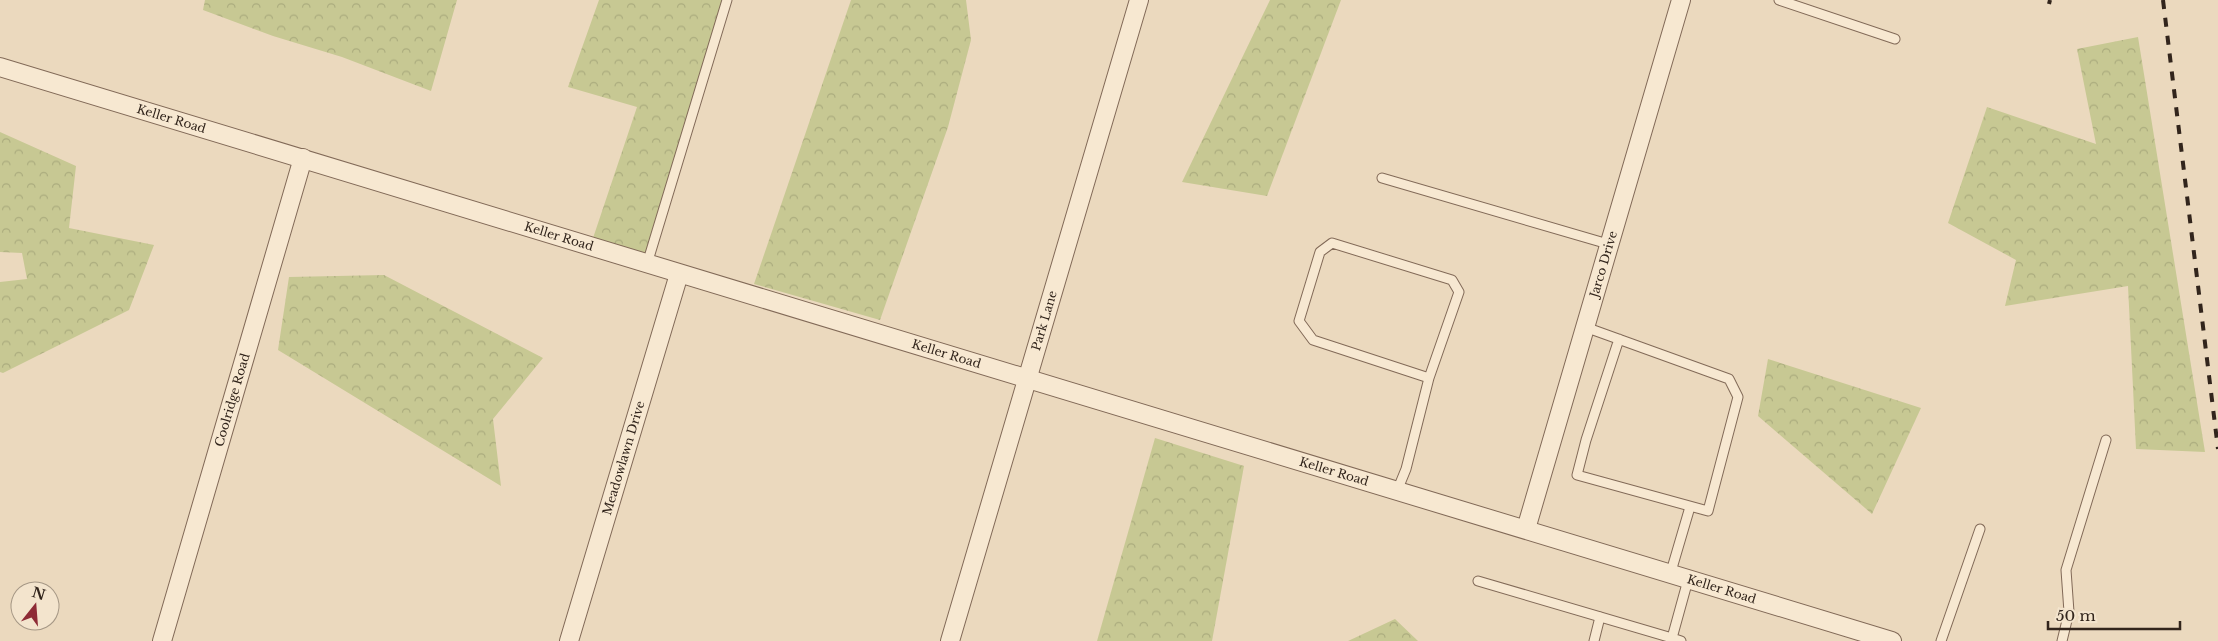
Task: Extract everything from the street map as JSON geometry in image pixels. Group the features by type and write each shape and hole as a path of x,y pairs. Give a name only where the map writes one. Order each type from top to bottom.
{"street":[{"name":"Park Lane","path":"950,641 1139,0"},
{"name":"Jarco Drive","path":"1526,529 1681,0"},
{"name":"Keller Road","path":"0,67 1892,641"},
{"name":"Coolridge Road","path":"162,641 303,158"},
{"name":"Meadowlawn Drive","path":"572,640 679,274"}],"lane":[{"path":"647,264 727,0"},
{"path":"1779,0 1895,38"},
{"path":"1382,178 1608,244"},
{"path":"1397,491 1406,469 1429,378 1459,292 1452,280 1332,243 1320,252 1299,321 1313,340 1429,378"},
{"path":"1585,327 1729,379 1738,398 1708,511 1577,475 1618,339"},
{"path":"2062,641 2069,612 2066,570 2106,440"},
{"path":"1670,575 1690,507"},
{"path":"1941,641 1980,528"},
{"path":"1478,581 1600,617 1657,638 1676,640 1688,580"},
{"path":"1594,641 1600,617"}],"green space":[{"path":"205,0 457,0 431,91 342,57 273,36 203,10"},
{"path":"599,0 727,0 647,264 590,247 637,107 568,87"},
{"path":"851,0 966,0 971,40 948,127 880,320 754,284"},
{"path":"1270,0 1341,0 1267,196 1182,182"},
{"path":"2138,37 2205,452 2136,449 2128,286 2005,306 2016,260 1948,223 1987,107 2096,144 2077,49"},
{"path":"0,132 76,166 69,228 154,245 129,310 3,373 0,372 0,282 27,279 22,253 0,252"},
{"path":"384,275 543,358 493,419 501,486 278,350 289,277"},
{"path":"1768,359 1921,408 1872,514 1758,416"},
{"path":"1155,438 1244,466 1212,641 1097,641"},
{"path":"1395,619 1418,641 1348,641"}],"railway":[{"path":"2049,4 2050,0"},
{"path":"2163,0 2218,449"}]}
